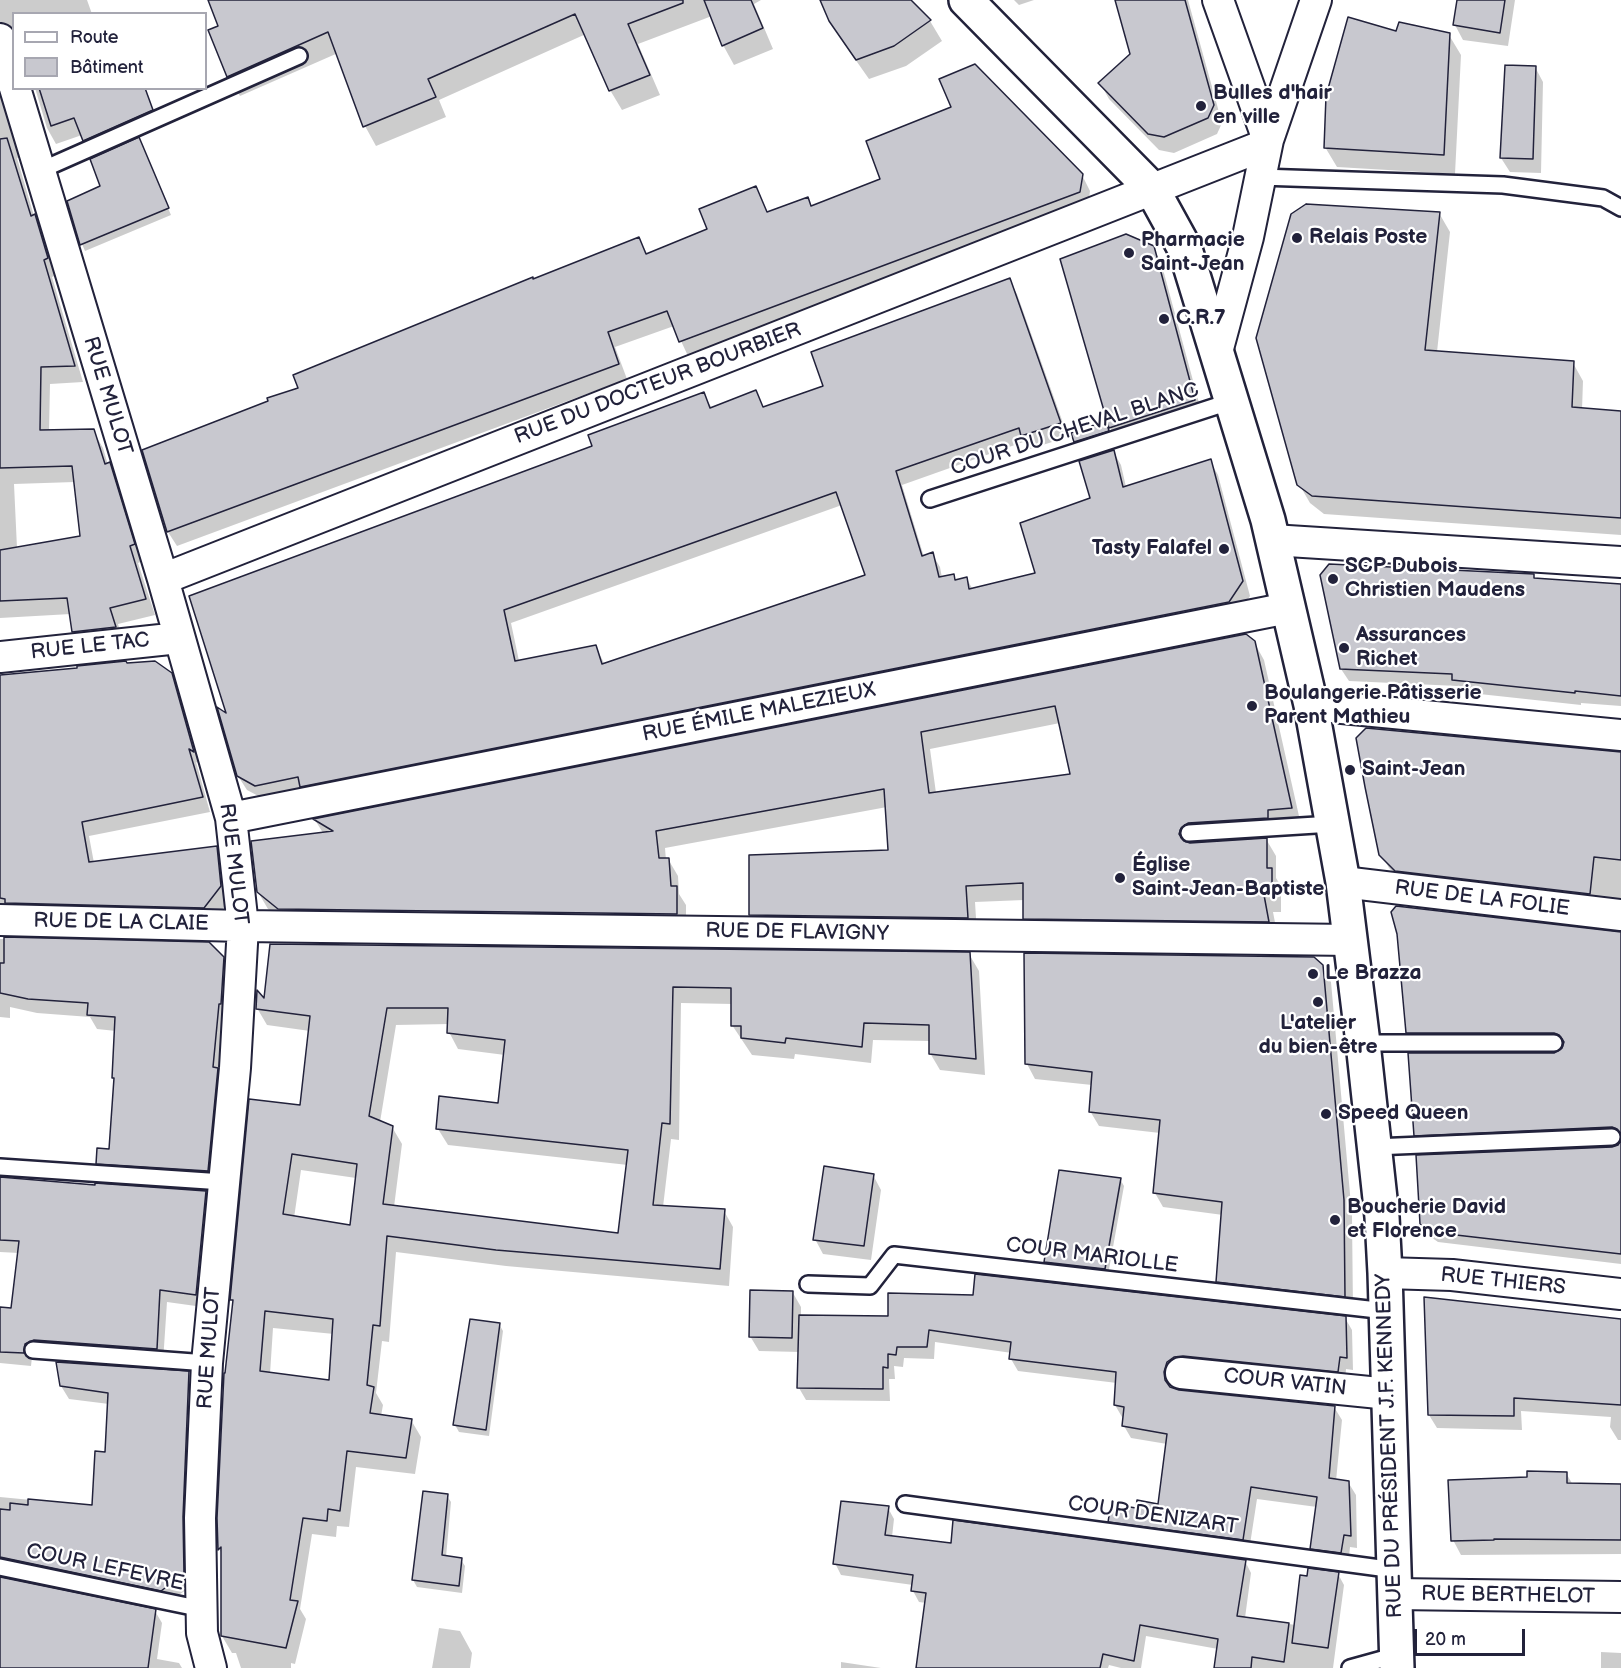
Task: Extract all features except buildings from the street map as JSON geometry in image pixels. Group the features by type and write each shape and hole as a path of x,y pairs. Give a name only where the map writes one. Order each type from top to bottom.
{"main road":[{"name":"RUE DU PRÉSIDENT J.F. KENNEDY","path":"966,0 1152,189 1185,249 1263,502 1311,705 1351,939 1382,1217 1397,1661"}],"street":[{"path":"1218,0 1268,140"},
{"path":"1217,352 1248,237 1268,140 1316,0"},
{"name":"RUE MULOT","path":"0,39 12,80"},
{"name":"RUE MULOT","path":"15,90 162,579 231,818 243,926 235,1068 207,1363 200,1518 202,1633 211,1668"},
{"name":"RUE DU DOCTEUR BOURBIER","path":"162,579 1257,148 1268,140"},
{"path":"1272,540 1621,562"},
{"name":"RUE ÉMILE MALEZIEUX","path":"231,818 1288,608"},
{"name":"RUE LE TAC","path":"0,657 179,638"},
{"path":"1311,705 1621,735"},
{"name":"RUE DE LA FOLIE","path":"1343,882 1621,915"},
{"name":"RUE DE LA CLAIE","path":"0,920 243,926"},
{"name":"RUE DE FLAVIGNY","path":"243,926 1351,939"},
{"name":"RUE THIERS","path":"1385,1273 1452,1275 1621,1294"},
{"name":"COUR VATIN","path":"1181,1373 1389,1394"},
{"name":"RUE BERTHELOT","path":"1395,1582 1621,1598"}],"lane":[{"path":"39,171 299,56"},
{"path":"1260,177 1503,185 1603,198 1621,208"},
{"name":"COUR DU CHEVAL BLANC","path":"930,499 1232,401"},
{"path":"1189,833 1332,824"},
{"path":"1363,1043 1554,1043"},
{"path":"1374,1147 1612,1137"},
{"path":"0,1167 224,1182"},
{"name":"COUR MARIOLLE","path":"808,1284 870,1286 894,1255 1386,1311"},
{"path":"33,1350 207,1363"},
{"name":"COUR DENIZART","path":"905,1504 1395,1582"},
{"name":"COUR LEFEVRE","path":"0,1567 202,1609"},
{"path":"1350,1668 1397,1661"}],"place":[{"name":"Bulles d'hair en ville","path":"1201,106"},
{"name":"Relais Poste","path":"1297,238"},
{"name":"Pharmacie Saint-Jean","path":"1129,253"},
{"name":"C.R.7","path":"1164,319"},
{"name":"Tasty Falafel","path":"1224,549"},
{"name":"SCP Dubois Christien Maudens","path":"1333,579"},
{"name":"Assurances Richet","path":"1344,648"},
{"name":"Boulangerie Pâtisserie Parent Mathieu","path":"1252,706"},
{"name":"Saint-Jean","path":"1350,770"},
{"name":"Église Saint-Jean-Baptiste","path":"1120,878"},
{"name":"Le Brazza","path":"1313,974"},
{"name":"L'atelier du bien-être","path":"1318,1002"},
{"name":"Speed Queen","path":"1326,1114"},
{"name":"Boucherie David et Florence","path":"1335,1220"}]}
